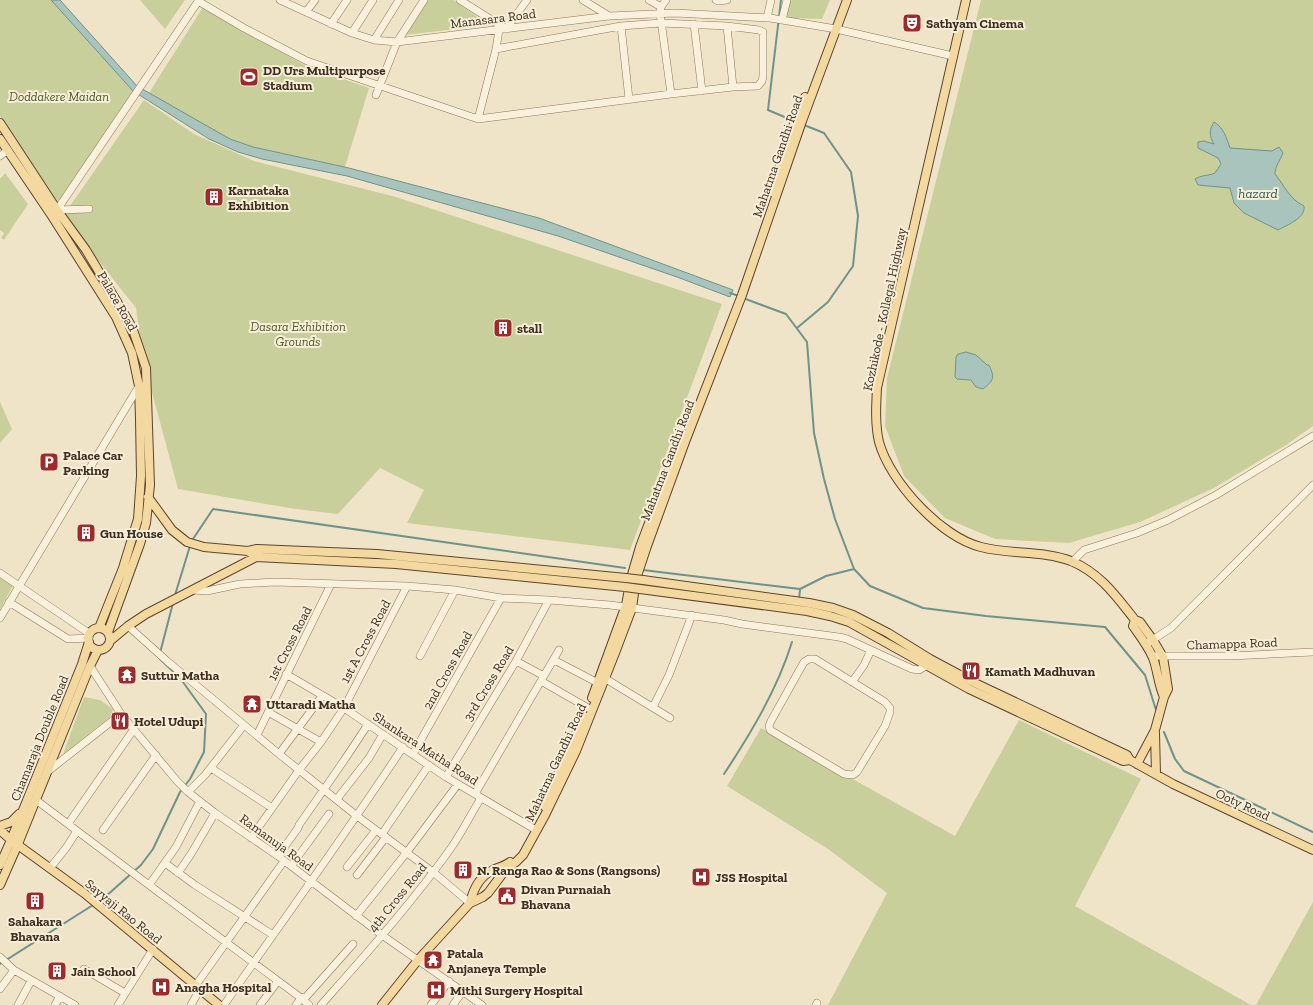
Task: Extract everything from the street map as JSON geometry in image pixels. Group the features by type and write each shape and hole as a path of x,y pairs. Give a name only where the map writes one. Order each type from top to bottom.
{"main road":[{"name":"Mahatma Gandhi Road","path":"470,903 472,892 484,876 492,870 506,865 512,860 519,853 534,829 546,815 576,751 606,679 629,608 631,578 642,541 738,298 795,130 833,29 841,0"},
{"name":"Mahatma Gandhi Road","path":"833,29 847,0"},
{"name":"Kozhikode - Kollegal Highway","path":"966,0 877,388 876,421 879,442 888,464 901,484 916,502 953,535 968,543 982,547 1048,555 1072,562 1097,577 1109,587 1134,620 1140,622 1149,642 1158,672 1160,688 1164,697"},
{"path":"0,124 57,210 86,250 132,327 146,368 150,485 146,523 140,544 108,632"},
{"name":"Palace Road","path":"0,139 116,317 132,353 139,386 141,476 138,518 123,568 99,628"},
{"path":"148,497 172,530 183,540 198,546 625,587 777,607 830,616 849,622 969,689 1123,761 1133,762"},
{"path":"110,641 108,632 99,628 92,631 89,638 91,646 98,650 106,648 110,641 128,626 146,614 193,590 254,552 377,554 626,578 809,603 833,608 853,615 888,633 975,684 1127,755 1133,762"},
{"name":"Mahatma Gandhi Road","path":"382,1005 418,960 470,903 488,893 506,869 523,855 545,802 588,708 629,608"},
{"name":"Chamaraja Double Road","path":"0,885 15,842 24,807 82,664 89,638"},
{"name":"Kozhikode - Kollegal Highway","path":"1149,642 1162,657 1168,689 1164,697 1155,730 1156,774"},
{"path":"15,842 36,800 90,666 98,650"},
{"name":"Kozhikode - Kollegal Highway","path":"1133,762 1155,730"},
{"name":"Ooty Road","path":"1133,762 1164,779 1313,850"},
{"path":"0,826 17,818 24,807"},
{"name":"Sayyaji Rao Road","path":"0,830 84,893 219,1005"},
{"name":"Sayyaji Rao Road","path":"0,836 15,842"},
{"name":"Chamaraja Double Road","path":"0,865 15,842"},
{"path":"0,851 0,858"}],"street":[{"path":"57,210 199,0 244,28 307,60 478,119 671,94 733,87 758,86 763,76 763,32 759,30 727,26 661,23 621,26 496,49"},
{"path":"306,12 315,0"},
{"path":"331,24 347,0"},
{"path":"352,33 373,0"},
{"path":"374,40 399,0"},
{"path":"376,95 397,42 424,0"},
{"path":"460,0 506,29 524,1"},
{"path":"583,0 609,16"},
{"path":"649,0 660,10"},
{"path":"666,0 660,10 671,94"},
{"path":"717,1 727,0"},
{"path":"768,18 771,0"},
{"path":"782,20 787,0"},
{"name":"Manasara Road","path":"286,1 352,33 374,40 397,42 660,10 782,20 833,29 953,56"},
{"path":"694,24 702,91"},
{"path":"621,26 629,99"},
{"path":"727,26 733,87"},
{"path":"478,119 496,49 499,30"},
{"path":"0,156 8,150"},
{"path":"57,210 89,209"},
{"path":"0,618 139,386"},
{"path":"1072,562 1084,550 1137,533 1168,520 1202,502 1313,436"},
{"path":"1149,642 1171,628 1313,485"},
{"path":"0,573 19,585 89,638"},
{"path":"193,590 207,592 240,584 274,582 407,586 455,590 501,598 549,600 629,608 692,615 833,636 847,639 912,669 919,670 926,666"},
{"name":"1st Cross Road","path":"257,735 331,584"},
{"name":"1st A Cross Road","path":"251,838 344,708 407,586"},
{"path":"420,656 455,590"},
{"name":"2nd Cross Road","path":"413,754 501,598"},
{"name":"3rd Cross Road","path":"446,777 516,661 549,600"},
{"path":"9,602 68,639 89,638"},
{"path":"653,707 669,675 692,615"},
{"path":"128,626 166,661 279,754 357,816 433,872 470,903"},
{"name":"4th Cross Road","path":"321,1005 382,935 452,846 559,650"},
{"path":"852,682 864,665 871,650"},
{"name":"Chamappa Road","path":"1153,656 1231,656 1313,652"},
{"path":"815,659 852,682 885,702 890,708 885,726 857,772 853,775 844,774 770,730 769,726 771,721 804,662 807,660 815,659"},
{"path":"554,660 598,683"},
{"path":"516,661 588,708"},
{"name":"Ramanuja Road","path":"90,666 121,714 188,792 278,856 382,935 480,1004"},
{"name":"Shankara Matha Road","path":"286,674 344,708 446,777 534,829"},
{"path":"606,679 670,718"},
{"path":"279,754 322,696"},
{"path":"268,712 321,742"},
{"path":"47,772 121,714"},
{"path":"278,856 298,828 313,803 342,766 368,724"},
{"path":"188,792 211,768 244,725"},
{"path":"68,824 134,729"},
{"path":"337,800 369,758 383,734"},
{"path":"224,1005 357,816 402,748"},
{"path":"103,830 156,756"},
{"path":"357,875 384,836 429,765"},
{"path":"211,768 272,808"},
{"path":"356,916 407,852 458,784"},
{"path":"36,800 136,876 302,998 309,1005"},
{"path":"149,885 176,847 200,801"},
{"path":"178,873 191,854 215,812"},
{"path":"291,866 329,814"},
{"path":"347,867 376,830"},
{"path":"50,868 77,831"},
{"path":"191,1005 198,987 227,942 284,861"},
{"path":"165,863 178,873 273,934"},
{"path":"296,1005 302,998 306,998 353,944"},
{"path":"118,1005 153,949"},
{"path":"0,957 14,970 31,981 75,1005"},
{"path":"84,969 125,993"},
{"path":"0,989 14,970"},
{"path":"18,1005 31,981"},
{"path":"260,1005 278,981"},
{"path":"431,1005 448,981"},
{"path":"453,1005 463,991"},
{"path":"55,1005 60,996"}],"green space":[{"name":"Doddakere Maidan","path":"0,0 51,0 133,91 62,198 57,201 51,200 0,116"},
{"path":"140,0 185,0 165,29"},
{"path":"427,0 453,0 489,25 405,35"},
{"path":"789,0 830,0 822,19 785,18"},
{"path":"981,0 1313,0 1313,426 1286,445 1214,488 1140,522 1069,543 995,539 945,518 904,476 885,426 887,378"},
{"name":"DD Urs Multipurpose Stadium","path":"203,7 306,66 369,88 345,167 253,147 230,139 149,93"},
{"name":"Dasara Exhibition Grounds","path":"144,100 194,134 254,161 396,197 722,304 630,550 407,523 424,490 380,468 338,514 296,509 178,489 143,359 136,308 63,216"},
{"path":"5,173 28,204 4,240 1,238 4,233 0,230 0,179"},
{"path":"0,402 12,429 0,443"},
{"path":"0,574 14,584 0,609"},
{"path":"84,697 100,700 113,709 111,716 63,754"},
{"path":"1019,720 1141,779 1075,906 1251,1005 828,1005 887,893 828,849 727,786 761,728 955,836"},
{"path":"1313,902 1313,1005 1256,1005"}],"water":[{"path":"51,0 60,0 137,86 230,139 253,147 349,168 539,218 733,290 730,297 558,236 347,176 262,159 238,152 209,139 133,91"},
{"name":"hazard","path":"1214,122 1222,130 1230,148 1272,151 1279,147 1283,153 1275,174 1291,196 1304,206 1304,210 1299,218 1278,230 1244,213 1234,203 1230,188 1198,185 1195,179 1215,173 1221,164 1218,158 1198,148 1198,142 1204,141 1214,144 1210,133"},
{"path":"966,352 976,355 987,365 989,365 993,376 991,381 983,389 976,387 971,380 957,379 955,377 956,357 958,354"}],"waterway":[{"path":"781,0 768,110 794,121"},
{"path":"797,328 828,302 853,266 858,216 851,172 824,133 804,125"},
{"path":"730,293 739,296"},
{"path":"743,298 786,314 807,342 814,433 824,479 835,519 854,569 870,586 923,608 986,616 1105,627 1145,675 1157,713"},
{"path":"191,542 213,509 625,568"},
{"path":"175,595 190,546"},
{"path":"643,570 800,589 826,576 854,569"},
{"path":"799,599 800,590"},
{"path":"160,653 173,603"},
{"path":"724,774 744,743 771,694 792,642"},
{"path":"99,901 141,865 153,849 180,792 190,779 204,752 206,714 180,678 160,659"},
{"path":"1164,732 1175,759 1184,771 1313,832"},
{"path":"0,964 93,905"}],"place":[{"name":"Sathyam Cinema","path":"912,23"},
{"name":"DD Urs Multipurpose Stadium","path":"249,77"},
{"name":"Karnataka Exhibition","path":"214,197"},
{"name":"stall","path":"503,328"},
{"name":"Palace Car Parking","path":"49,462"},
{"name":"Gun House","path":"86,533"},
{"name":"Kamath Madhuvan","path":"971,671"},
{"name":"Suttur Matha","path":"127,675"},
{"name":"Uttaradi Matha","path":"252,704"},
{"name":"Hotel Udupi","path":"120,721"},
{"name":"N. Ranga Rao & Sons (Rangsons)","path":"463,870"},
{"name":"JSS Hospital","path":"701,877"},
{"name":"Divan Purnaiah Bhavana","path":"507,896"},
{"name":"Sahakara Bhavana","path":"35,901"},
{"name":"Patala Anjaneya Temple","path":"433,960"},
{"name":"Jain School","path":"57,971"},
{"name":"Anagha Hospital","path":"161,987"},
{"name":"Mithi Surgery Hospital","path":"436,990"}]}
